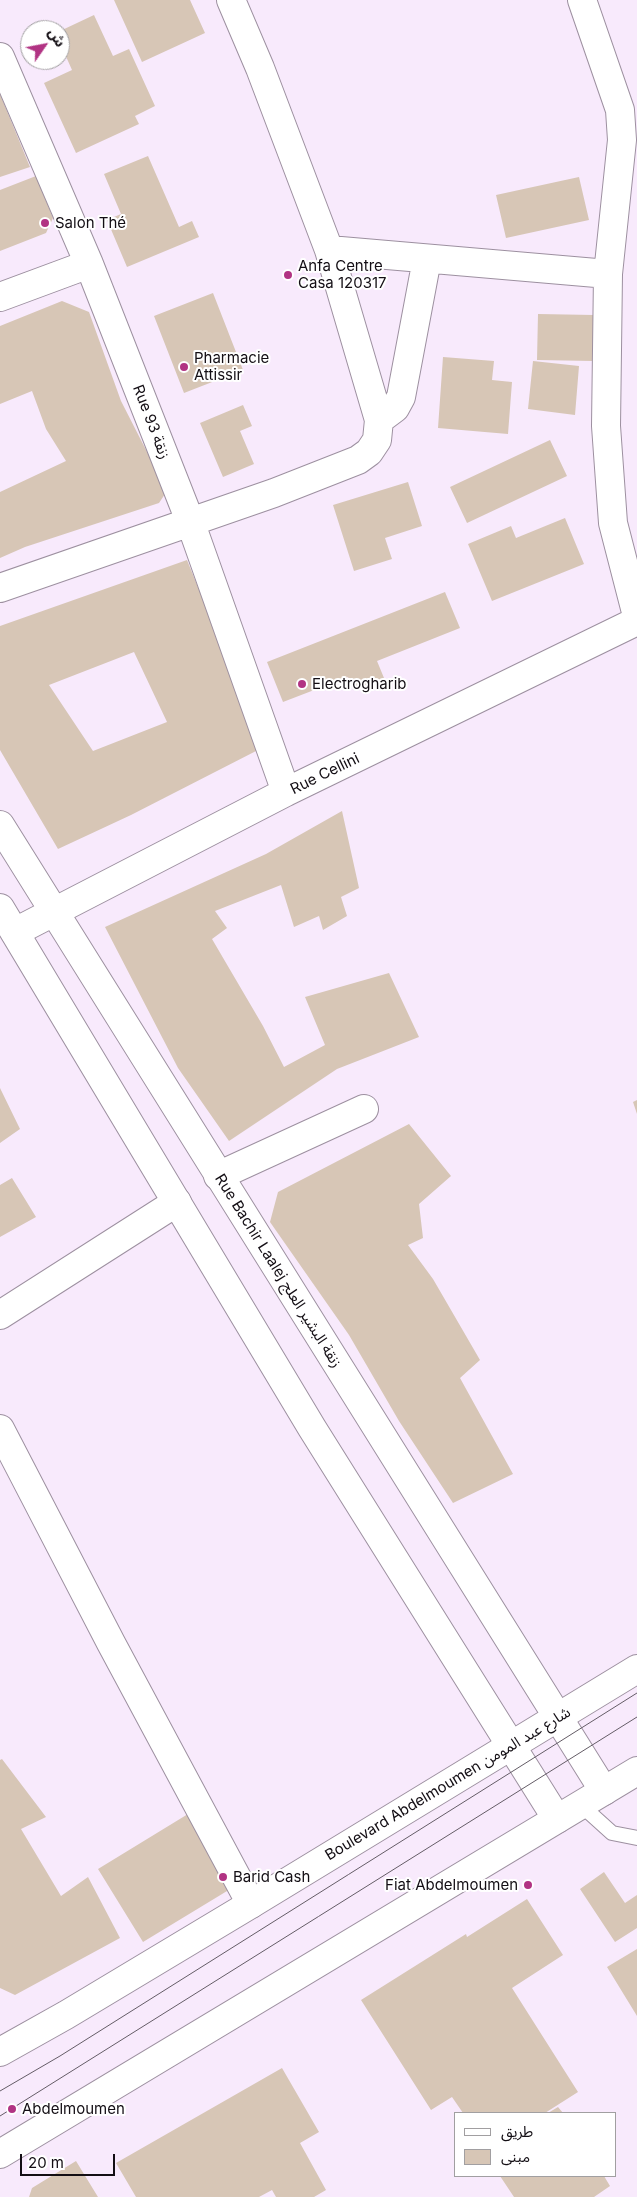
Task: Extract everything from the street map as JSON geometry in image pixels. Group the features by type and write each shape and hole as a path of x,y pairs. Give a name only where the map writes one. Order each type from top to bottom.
{"street":[{"path":"0,588 274,493 358,460 369,452 377,440 379,420 329,250 260,68 231,0"},
{"path":"582,0 620,110 620,156 608,274 606,426 613,523 637,616"},
{"name":"Rue 93 زنقة","path":"0,57 89,264 190,521 286,792"},
{"path":"329,250 608,274"},
{"path":"379,420 394,408 401,397 427,259"},
{"path":"0,297 89,264"},
{"name":"Rue Cellini","path":"15,932 54,910 286,792 637,621"},
{"name":"Rue Bachir Laalej زنقة البشير العلج","path":"0,825 604,1791"},
{"path":"0,908 312,1428 557,1819"},
{"path":"218,1176 364,1109"},
{"path":"0,1315 177,1202"},
{"path":"0,1428 111,1643 251,1904"},
{"name":"Boulevard Abdelmoumen شارع عبد المومن","path":"0,2052 66,2015 251,1904 637,1669"},
{"path":"0,2154 637,1771"}],"lane":[{"path":"581,1805 612,1833 637,1838"}],"building":[{"path":"114,0 190,0 205,33 142,62"},
{"path":"94,15 113,56 129,49 155,106 135,116 139,124 76,153 44,83 72,70 70,66 70,26"},
{"path":"0,94 30,167 0,177"},
{"path":"148,156 179,227 192,221 199,237 127,267 107,220 121,214 104,174"},
{"path":"36,176 53,218 46,233 0,251 0,190"},
{"path":"579,177 589,220 506,238 496,195"},
{"path":"213,293 243,370 184,393 154,316"},
{"path":"62,301 89,312 121,401 167,491 159,503 25,547 0,558 0,492 66,461 46,429 32,391 0,404 0,326"},
{"path":"538,314 594,315 593,361 537,360"},
{"path":"443,357 494,361 492,380 512,382 508,434 438,428"},
{"path":"533,361 579,366 575,415 528,409"},
{"path":"243,405 252,426 240,431 254,464 223,477 200,423"},
{"path":"550,440 567,476 467,523 450,487"},
{"path":"408,482 422,526 385,538 392,559 354,571 333,505"},
{"path":"565,518 584,564 492,601 468,544 511,526 516,538"},
{"path":"187,560 229,664 258,750 131,815 58,849 0,750 0,626","holes":["134,652 167,722 93,751 49,685"]},
{"path":"445,592 460,628 377,661 384,678 353,690 348,677 283,702 267,662"},
{"path":"342,811 359,888 341,897 347,916 323,930 319,916 294,927 281,885 215,911 227,928 212,939 263,1026 284,1067 325,1045 305,997 389,973 419,1037 337,1069 229,1141 178,1068 105,927 266,854"},
{"path":"0,1088 20,1129 0,1143"},
{"path":"637,1100 637,1114 633,1102"},
{"path":"409,1124 451,1176 419,1204 423,1238 408,1245 433,1279 480,1360 460,1378 513,1474 453,1503 399,1421 349,1335 270,1222 278,1192"},
{"path":"12,1178 36,1217 0,1237 0,1185"},
{"path":"2,1759 46,1817 21,1829 61,1896 88,1877 120,1938 15,1995 0,1988 0,1760"},
{"path":"188,1814 232,1888 143,1942 98,1869"},
{"path":"604,1872 625,1903 637,1895 637,1928 615,1942 580,1889"},
{"path":"527,1899 563,1955 512,1988 578,2092 547,2112 462,2112 452,2097 431,2110 361,2000 466,1934 467,1937"},
{"path":"637,1949 637,2016 607,1967"},
{"path":"282,2068 319,2132 300,2143 326,2190 314,2197 276,2197 272,2190 259,2197 136,2197 116,2163"},
{"path":"558,2107 562,2112 550,2112"},
{"path":"76,2161 98,2197 29,2197 32,2188"},
{"path":"501,2177 605,2177 610,2186 594,2197 514,2197"}],"tram line":[{"path":"0,2091 60,2056 637,1693"},
{"path":"0,2116 637,1717"}],"place":[{"name":"Salon Thé","path":"45,223"},
{"name":"Anfa Centre Casa 120317","path":"288,275"},
{"name":"Pharmacie Attissir","path":"184,367"},
{"name":"Electrogharib","path":"302,684"},
{"name":"Barid Cash","path":"223,1877"},
{"name":"Fiat Abdelmoumen","path":"528,1885"},
{"name":"Abdelmoumen","path":"12,2109"}]}
